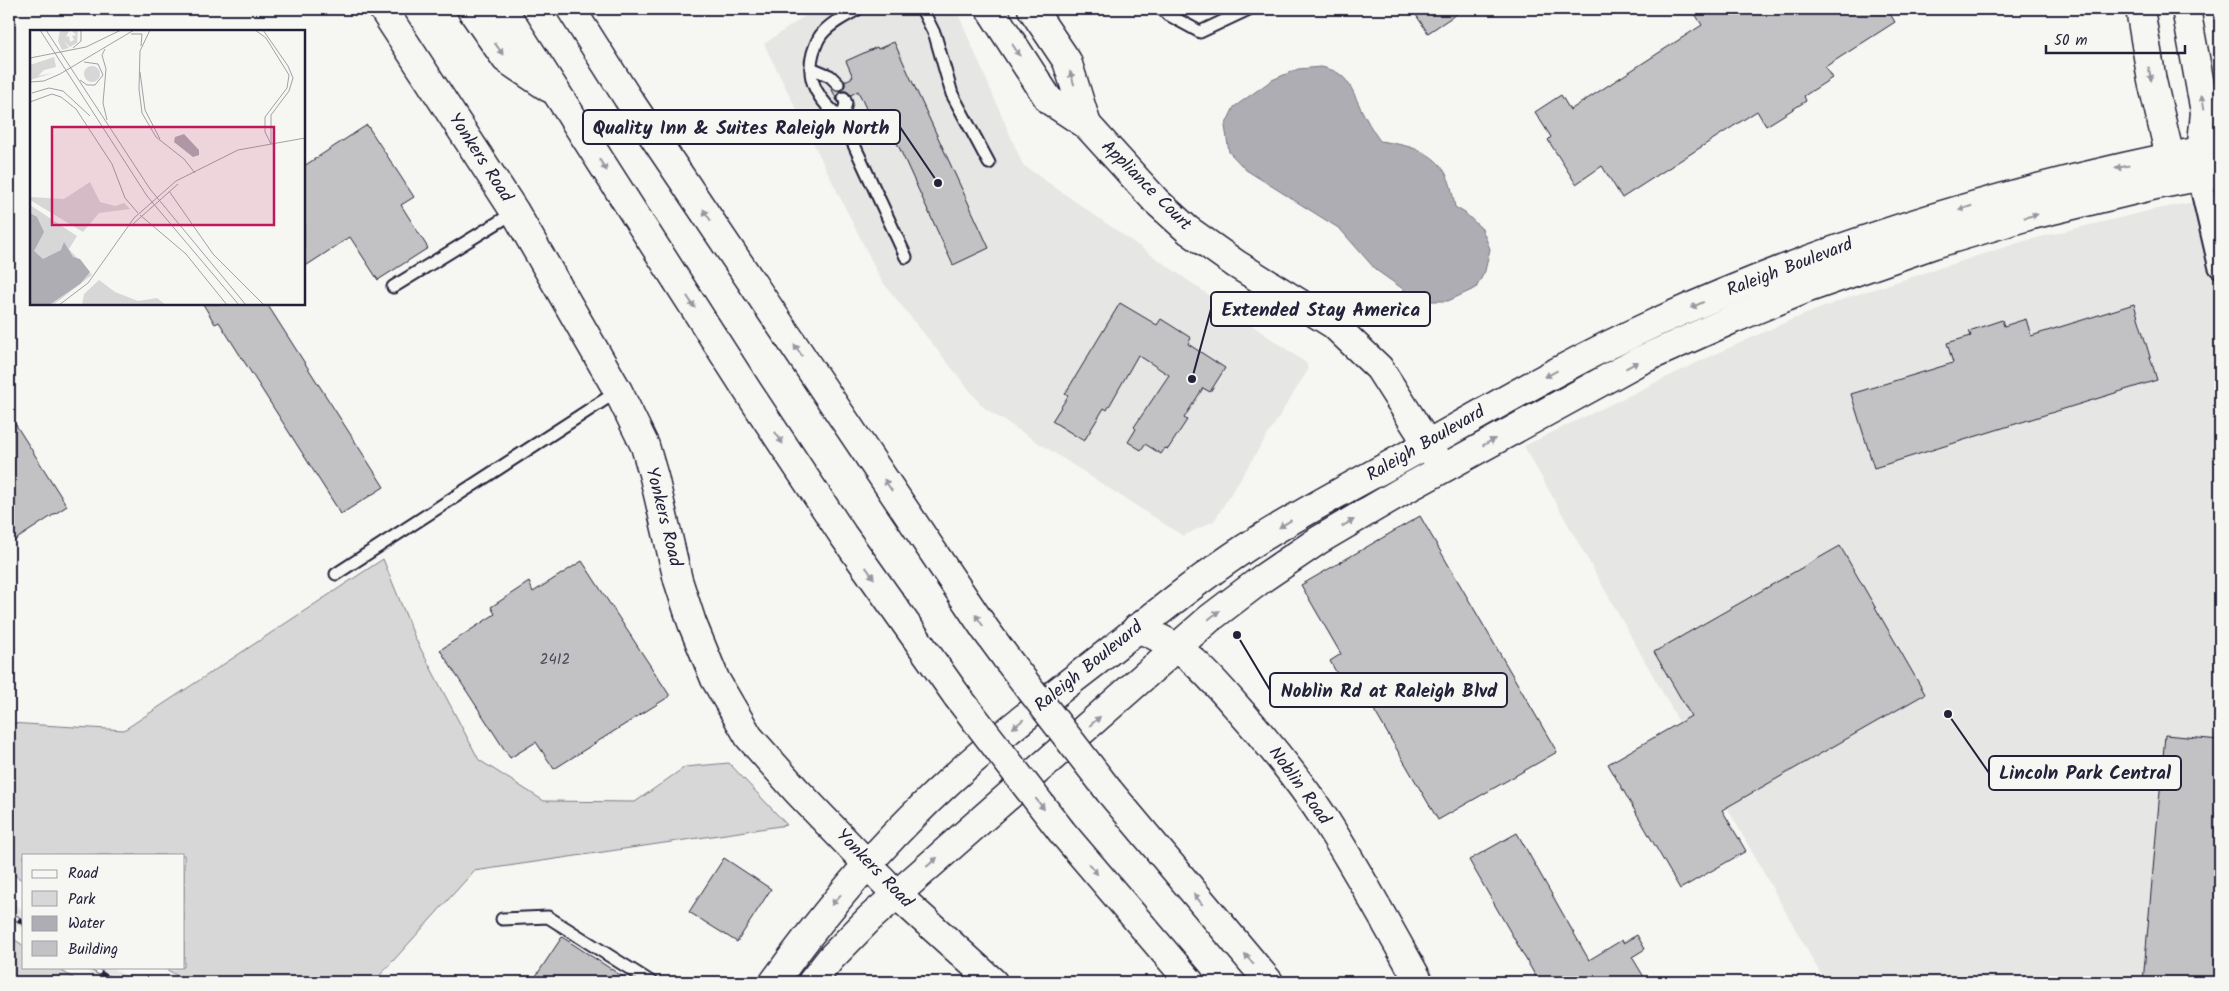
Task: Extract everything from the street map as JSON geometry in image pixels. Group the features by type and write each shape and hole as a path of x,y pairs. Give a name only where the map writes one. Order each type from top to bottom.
{"main road":[{"name":"Yonkers Road","path":"383,9 515,212 618,392 645,446 678,580 692,623 715,679 749,737 796,790 896,894 993,982"},
{"path":"471,9 506,59 558,94"},
{"path":"504,9 747,390 842,535 957,696 1062,832 1190,982"},
{"path":"571,9 627,97 985,629 1109,792 1269,982"},
{"path":"586,9 627,97"},
{"name":"Appliance Court","path":"990,9 1049,100 1087,125 1156,201 1188,230 1236,264 1333,324 1379,368 1443,468"},
{"name":"Appliance Court","path":"1032,9 1067,61 1087,125"},
{"path":"2140,9 2150,73 2170,157"},
{"path":"2186,9 2204,112 2210,162"},
{"name":"Raleigh Boulevard","path":"774,982 824,913 909,819 952,778 1137,628 1246,548 1428,442 1565,366 1655,323 1754,280 1840,248 1940,215 2033,188 2170,157 2210,162"},
{"name":"Raleigh Boulevard","path":"812,982 854,932 1178,647 1236,597 1319,540 1443,468 1639,361 1808,288 1934,244 2210,162"},
{"name":"Noblin Road","path":"1137,628 1160,637 1178,647 1203,669 1268,743 1325,820 1419,982"}],"street":[{"path":"2210,162 2220,266"}],"lane":[{"path":"858,9 836,22 820,36 814,48 811,68 812,84 818,96 842,119 906,256"},
{"path":"922,9 935,35 952,94 989,163"},
{"path":"1162,9 1167,14 1200,32 1249,9"},
{"path":"811,68 830,76 838,84"},
{"path":"842,119 846,103 844,98"},
{"path":"393,287 515,212"},
{"path":"336,574 618,392"},
{"path":"502,919 548,917 651,982"}],"shaded area":[{"path":"815,9 956,9 1023,165 1306,363 1308,370 1214,521 1183,536 983,407 881,280 764,44"},
{"path":"2220,197 2220,982 1825,982 1524,446 1713,355 1791,320 1852,296 2024,241 2152,210"},
{"path":"9,901 22,909 22,929 9,920"},
{"path":"82,968 113,968 135,982 103,982"}],"green space":[{"path":"383,559 415,638 479,760 544,801 635,802 685,767 729,763 787,825 474,871 374,982 187,982 165,968 185,968 185,854 22,854 22,880 9,872 9,723 124,730"},
{"path":"9,936 22,945 22,968 58,968 79,982 9,982"}],"water":[{"path":"1321,67 1337,72 1350,86 1380,141 1400,144 1419,150 1442,167 1450,184 1455,207 1465,213 1482,229 1490,249 1485,271 1476,288 1448,301 1420,301 1376,270 1340,229 1246,170 1229,152 1225,126 1234,107 1272,80 1298,69"}],"building":[{"path":"1412,9 1464,9 1428,33"},
{"path":"1692,9 1887,9 1895,22 1825,67 1832,78 1804,96 1806,101 1766,126 1757,111 1622,198 1602,166 1576,184 1548,140 1551,137 1535,112 1561,95 1570,110 1702,25"},
{"path":"894,42 989,248 953,265 882,110 869,115 858,91 851,95 846,91 841,91 837,96 837,101 831,87 836,91 840,91 845,86 845,81 853,77 846,61 877,47 878,49"},
{"path":"367,125 414,197 401,205 428,248 378,280 350,237 305,266 305,165"},
{"path":"1120,303 1157,325 1161,319 1191,338 1188,344 1225,368 1210,392 1203,388 1184,418 1187,420 1168,449 1165,448 1161,454 1145,444 1141,450 1128,442 1136,429 1134,427 1169,375 1138,355 1107,410 1104,408 1084,441 1052,421 1068,396 1065,394"},
{"path":"2134,304 2157,380 1874,468 1851,394 1953,363 1947,343 1971,336 1969,331 2002,320 2004,326 2026,319 2031,336"},
{"path":"204,305 268,305 384,487 341,514 219,322 215,324"},
{"path":"9,414 67,506 9,544"},
{"path":"1420,516 1557,752 1438,820 1357,681 1345,688 1330,661 1341,654 1301,585"},
{"path":"1840,546 1925,694 1722,810 1746,851 1680,889 1608,764 1691,716 1654,652"},
{"path":"582,561 670,696 554,769 536,742 510,758 440,650 495,614 491,607 529,582 533,592"},
{"path":"2165,735 2220,740 2220,982 2143,982"},
{"path":"1517,833 1589,960 1622,940 1623,943 1637,935 1645,949 1632,957 1647,982 1539,982 1469,860"},
{"path":"724,858 771,889 737,942 689,912"},
{"path":"562,937 631,982 532,982"}],"railway":[{"path":"9,913 22,922"},
{"path":"93,968 114,982"}],"place":[{"name":"Quality Inn & Suites Raleigh North","path":"938,183"},
{"name":"Extended Stay America","path":"1192,379"},
{"name":"Noblin Rd at Raleigh Blvd","path":"1237,635"},
{"name":"Lincoln Park Central","path":"1948,714"}]}
